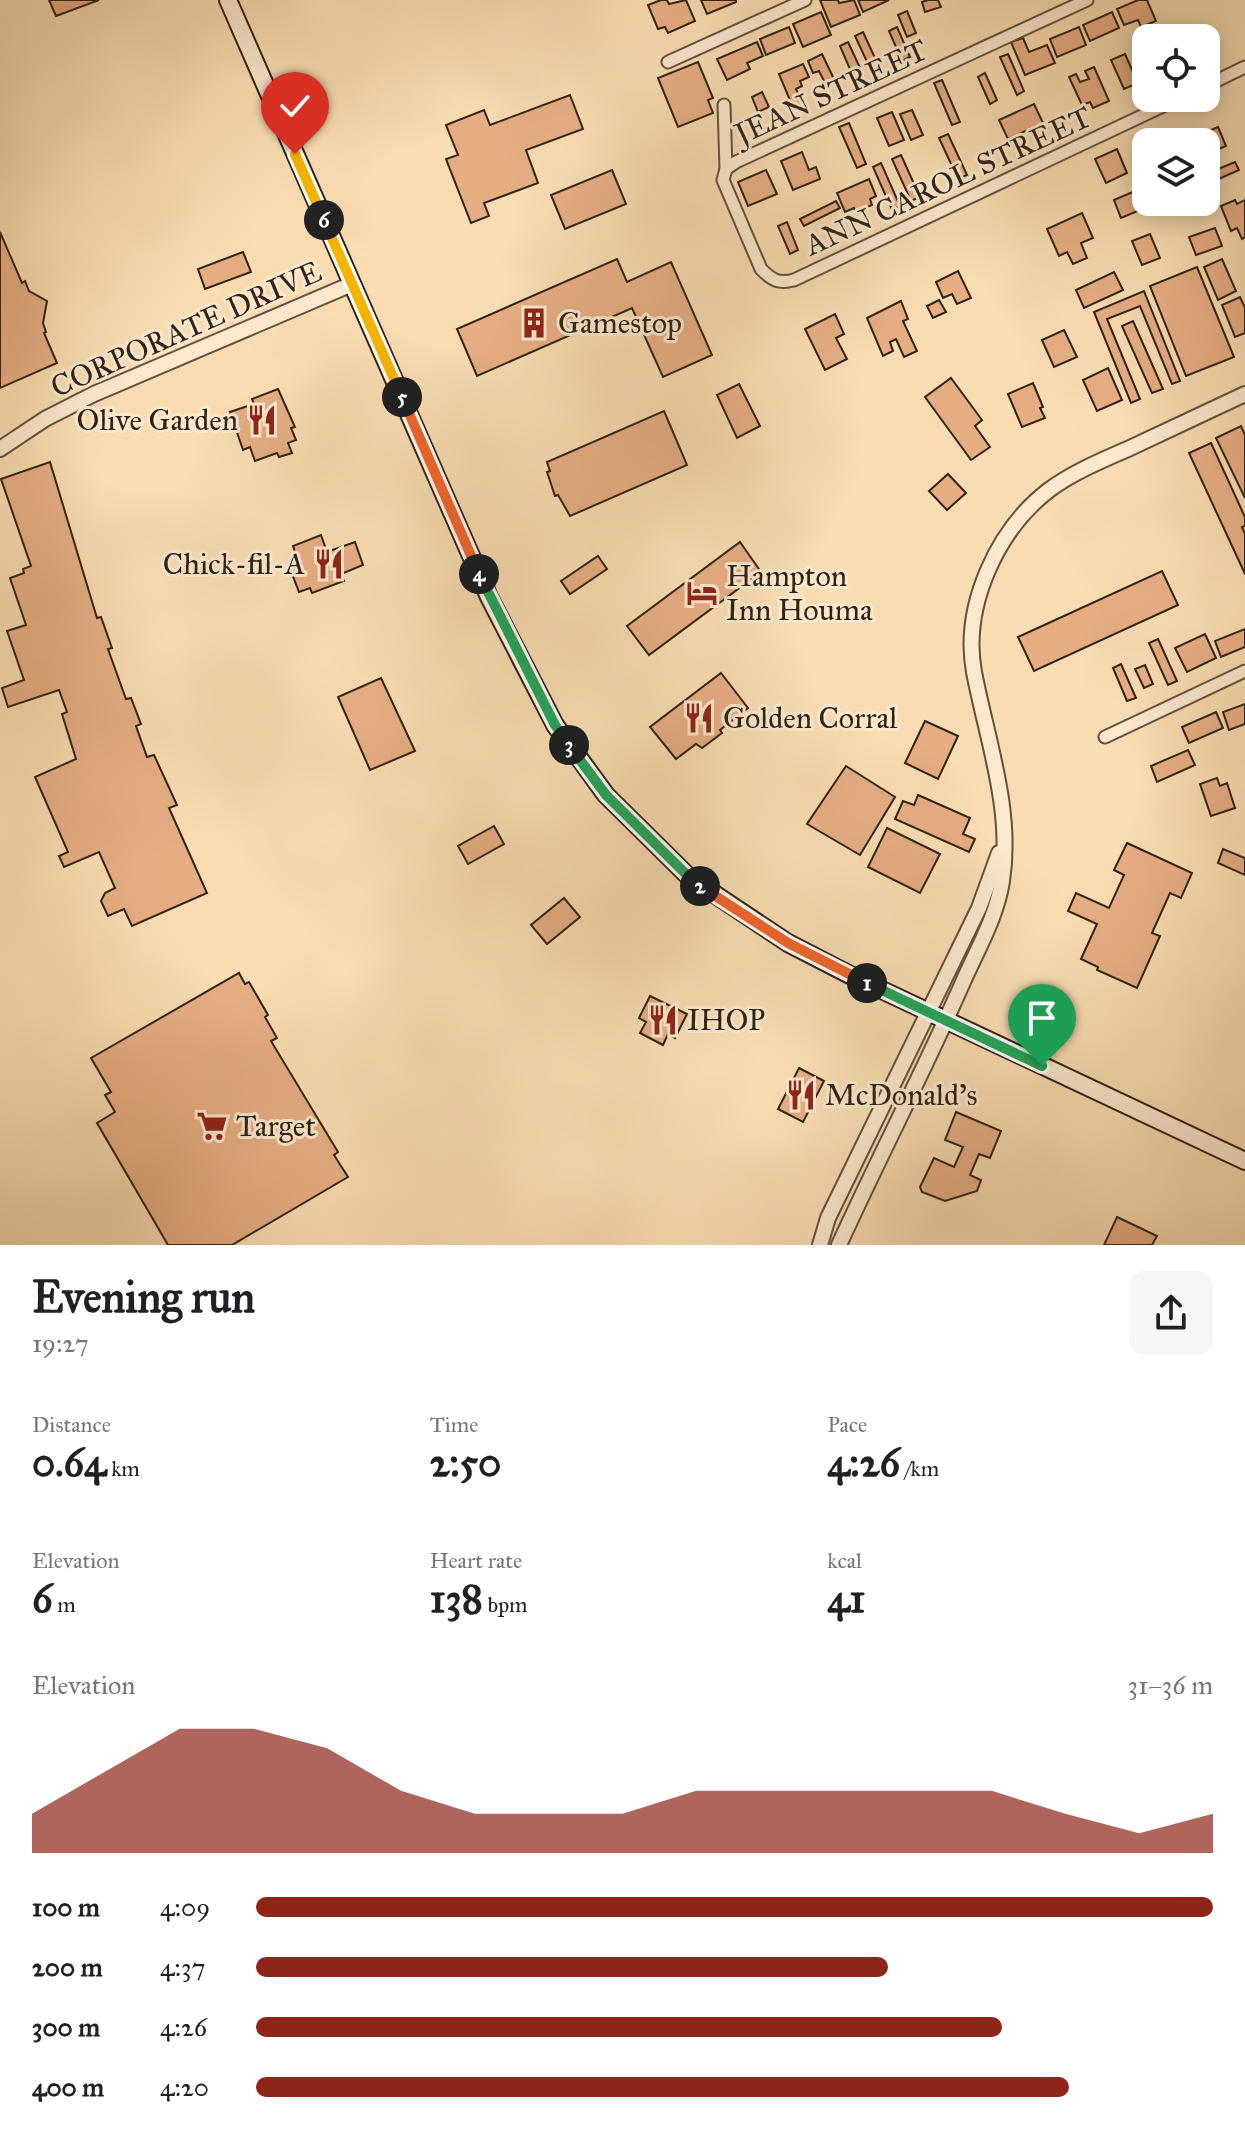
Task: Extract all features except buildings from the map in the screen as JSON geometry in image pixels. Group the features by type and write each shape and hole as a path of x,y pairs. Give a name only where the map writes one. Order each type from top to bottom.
{"main road":[{"path":"228,0 508,636 555,725 606,795 689,877 788,943 1245,1161"}],"street":[{"path":"668,62 805,0"},
{"name":"JEAN STREET","path":"726,169 1087,0"},
{"path":"1220,79 1245,67"},
{"path":"724,105 726,169"},
{"name":"ANN CAROL STREET","path":"726,169 723,180 761,269 772,280 794,280 1150,112"},
{"name":"CORPORATE DRIVE","path":"0,449 45,419 94,394 352,284"},
{"path":"839,1245 946,1020 996,908 1002,882 1005,833 1000,794 973,668 973,616 987,570 1016,522 1050,490 1094,464 1245,394"},
{"path":"1105,737 1245,671"},
{"path":"820,1245 828,1218 979,908 1005,833"}],"place":[{"name":"Gamestop","path":"534,323"},
{"name":"Olive Garden","path":"262,420"},
{"name":"Chick-fil-A","path":"329,564"},
{"name":"Hampton Inn Houma","path":"702,593"},
{"name":"Golden Corral","path":"699,718"},
{"name":"IHOP","path":"663,1020"},
{"name":"McDonald's","path":"801,1095"},
{"name":"Target","path":"212,1126"}],"route":[{"path":"295,154 489,597 555,725 606,795 689,877 788,943 1042,1066"}]}
